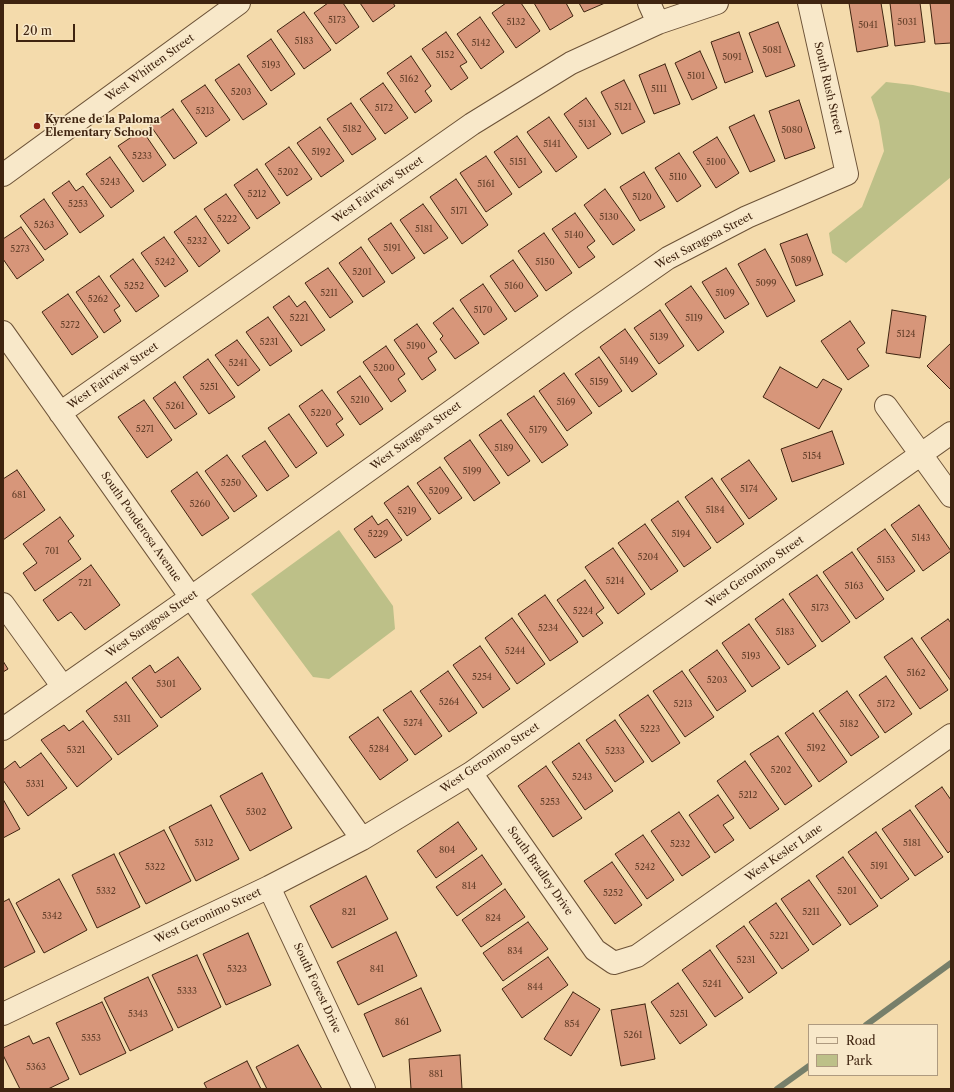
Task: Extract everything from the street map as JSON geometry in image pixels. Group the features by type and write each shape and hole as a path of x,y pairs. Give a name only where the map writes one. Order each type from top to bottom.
{"street":[{"name":"West Whitten Street","path":"3,175 239,3"},
{"path":"649,3 658,23"},
{"name":"West Fairview Street","path":"60,413 472,124 571,63 658,23 717,3"},
{"name":"South Rush Street","path":"809,3 848,174"},
{"name":"West Saragosa Street","path":"3,729 668,258 747,217 848,174"},
{"name":"South Ponderosa Avenue","path":"3,332 362,839"},
{"path":"886,406 951,496"},
{"name":"West Geronimo Street","path":"3,1014 270,887 362,839 472,773 951,433"},
{"path":"3,604 63,687"},
{"name":"West Kesler Lane","path":"614,963 637,956 951,735"},
{"name":"South Bradley Drive","path":"472,773 595,950 614,963"},
{"name":"South Forest Drive","path":"270,887 364,1089"}],"green space":[{"path":"886,82 913,85 951,93 951,177 846,263 832,253 829,233 862,207 884,151 879,121 871,97"},
{"path":"339,530 393,606 395,629 329,679 313,677 251,594"}],"building":[{"path":"328,3 343,3 359,27 336,44 314,13"},
{"path":"360,3 393,3 395,6 373,22"},
{"path":"506,3 521,3 540,31 516,48 492,13"},
{"path":"534,3 566,3 573,16 550,30"},
{"path":"579,3 605,3 584,12"},
{"path":"849,3 881,3 888,46 857,52"},
{"path":"890,3 920,3 925,42 895,46"},
{"path":"930,3 951,3 951,43 935,44"},
{"path":"304,12 331,50 304,69 277,31"},
{"path":"480,17 504,52 481,69 457,34"},
{"path":"778,22 795,66 766,77 749,33"},
{"path":"446,32 467,62 460,66 468,78 451,90 422,49"},
{"path":"739,32 753,72 725,83 711,42"},
{"path":"271,39 295,74 271,91 247,56"},
{"path":"700,51 717,88 692,100 675,63"},
{"path":"411,56 431,86 425,91 432,101 415,113 387,73"},
{"path":"239,64 267,104 243,120 215,80"},
{"path":"665,64 680,104 654,114 639,75"},
{"path":"624,80 645,122 622,134 601,92"},
{"path":"383,83 408,118 385,134 360,99"},
{"path":"205,85 230,120 206,137 181,101"},
{"path":"586,98 611,134 588,149 564,114"},
{"path":"799,100 815,148 785,159 769,111"},
{"path":"351,103 376,139 352,155 327,119"},
{"path":"173,109 197,143 174,159 150,125"},
{"path":"754,115 775,161 750,172 729,127"},
{"path":"549,117 577,157 556,172 527,132"},
{"path":"320,127 344,161 321,177 297,143"},
{"path":"142,130 166,165 143,182 118,146"},
{"path":"517,136 542,172 519,188 494,152"},
{"path":"717,137 739,173 716,188 693,152"},
{"path":"289,147 312,179 287,196 265,164"},
{"path":"679,153 701,186 677,202 655,168"},
{"path":"486,156 512,194 486,212 460,173"},
{"path":"110,157 134,191 111,208 86,174"},
{"path":"257,169 280,203 257,219 234,185"},
{"path":"644,172 665,207 640,221 620,187"},
{"path":"456,179 488,225 462,244 430,197"},
{"path":"69,181 76,191 83,186 104,216 80,233 52,193"},
{"path":"605,189 635,230 613,245 584,205"},
{"path":"226,194 250,228 228,244 204,209"},
{"path":"44,199 68,234 45,250 20,216"},
{"path":"423,204 448,238 424,254 400,220"},
{"path":"575,213 595,241 587,247 595,257 579,268 552,229"},
{"path":"196,216 220,251 199,267 174,232"},
{"path":"391,223 415,258 392,274 368,239"},
{"path":"21,227 44,260 17,279 3,259 3,239"},
{"path":"544,233 572,273 546,291 518,251"},
{"path":"807,234 823,275 796,286 780,244"},
{"path":"164,237 188,271 165,287 141,253"},
{"path":"361,247 385,282 363,297 339,263"},
{"path":"765,249 795,301 767,317 738,264"},
{"path":"133,259 159,296 136,312 110,276"},
{"path":"513,260 538,296 515,312 490,276"},
{"path":"328,268 353,302 330,318 305,283"},
{"path":"726,268 749,304 725,319 702,282"},
{"path":"99,276 120,306 114,310 121,321 104,333 76,292"},
{"path":"483,284 507,319 484,335 460,300"},
{"path":"691,286 724,332 698,351 665,304"},
{"path":"68,294 98,337 72,355 42,312"},
{"path":"289,296 297,307 305,301 325,330 301,346 273,307"},
{"path":"453,308 479,343 455,359 440,339 443,336 433,323"},
{"path":"660,310 684,346 659,364 634,328"},
{"path":"892,310 926,316 920,358 886,353"},
{"path":"268,317 292,351 270,366 246,332"},
{"path":"850,321 865,343 857,349 869,366 848,380 821,341"},
{"path":"417,324 437,352 428,358 436,370 422,380 394,340"},
{"path":"625,329 657,374 632,392 600,347"},
{"path":"237,340 260,370 238,386 215,355"},
{"path":"951,343 951,390 927,366"},
{"path":"386,346 405,374 398,379 406,391 391,402 363,362"},
{"path":"599,357 622,391 599,407 575,374"},
{"path":"208,359 235,397 209,414 183,377"},
{"path":"780,367 817,388 823,379 842,389 819,429 763,397"},
{"path":"564,373 592,413 567,431 539,391"},
{"path":"360,376 383,409 360,425 337,392"},
{"path":"175,382 197,414 175,429 153,398"},
{"path":"322,390 343,419 336,424 344,435 327,447 299,406"},
{"path":"534,396 568,445 542,463 507,414"},
{"path":"144,400 172,440 147,458 118,417"},
{"path":"289,414 317,453 296,468 268,428"},
{"path":"501,420 530,461 508,476 479,435"},
{"path":"832,431 844,464 792,482 781,449"},
{"path":"470,440 500,483 474,501 444,458"},
{"path":"265,441 289,476 267,491 242,456"},
{"path":"227,455 257,496 234,512 205,471"},
{"path":"749,460 777,499 749,519 721,479"},
{"path":"440,467 462,498 439,514 417,483"},
{"path":"17,470 45,510 3,540 3,479"},
{"path":"197,472 229,518 202,536 171,491"},
{"path":"712,478 744,524 717,543 685,497"},
{"path":"408,486 431,519 407,536 384,503"},
{"path":"678,501 711,548 684,567 651,520"},
{"path":"919,505 951,551 923,571 891,525"},
{"path":"372,516 378,525 387,519 402,540 375,558 354,529"},
{"path":"60,517 74,536 68,541 81,559 35,591 23,573 37,563 23,544"},
{"path":"645,524 678,571 651,590 618,543"},
{"path":"885,529 915,571 887,591 857,549"},
{"path":"613,548 645,594 618,614 585,567"},
{"path":"852,552 884,599 856,619 823,572"},
{"path":"91,565 120,605 85,630 71,612 58,621 43,600"},
{"path":"817,575 850,622 822,642 789,594"},
{"path":"585,580 604,608 596,614 603,623 583,637 557,600"},
{"path":"545,595 578,642 550,661 518,614"},
{"path":"783,599 816,646 788,665 755,619"},
{"path":"512,618 545,664 517,684 485,638"},
{"path":"948,619 951,623 951,681 921,638"},
{"path":"749,624 780,668 752,687 722,643"},
{"path":"912,638 948,690 920,709 884,657"},
{"path":"480,646 510,689 483,708 453,665"},
{"path":"717,650 746,691 717,711 689,670"},
{"path":"178,657 201,689 161,718 132,678 150,665 155,673"},
{"path":"3,661 8,669 3,672"},
{"path":"448,671 477,713 449,732 420,691"},
{"path":"682,671 714,717 685,737 653,691"},
{"path":"886,676 912,714 885,733 859,695"},
{"path":"126,682 158,726 118,755 86,711"},
{"path":"411,691 442,736 415,755 383,710"},
{"path":"847,691 879,737 851,756 819,711"},
{"path":"648,695 680,743 652,762 619,715"},
{"path":"813,713 847,762 819,782 785,733"},
{"path":"378,717 408,760 380,780 349,737"},
{"path":"615,720 644,762 615,782 586,740"},
{"path":"83,721 112,759 77,787 41,740 64,725 69,731"},
{"path":"778,736 812,786 785,805 750,754"},
{"path":"579,743 613,791 585,810 552,762"},
{"path":"41,753 67,788 28,816 3,780 3,770 15,761 20,768"},
{"path":"745,761 779,809 750,829 717,781"},
{"path":"546,766 582,818 553,837 518,786"},
{"path":"262,773 292,828 250,851 220,796"},
{"path":"942,787 951,800 951,850 948,853 915,806"},
{"path":"718,795 734,818 723,825 734,840 715,853 689,815"},
{"path":"3,799 20,829 3,838"},
{"path":"211,805 239,859 196,881 169,827"},
{"path":"910,810 943,857 915,876 882,829"},
{"path":"679,812 710,857 682,876 651,831"},
{"path":"458,822 477,849 436,878 417,851"},
{"path":"164,830 191,881 146,904 119,853"},
{"path":"876,832 909,879 881,899 848,852"},
{"path":"643,835 674,880 647,899 615,854"},
{"path":"114,854 140,907 97,928 72,875"},
{"path":"482,855 502,884 457,916 436,887"},
{"path":"843,857 878,906 850,925 816,876"},
{"path":"612,862 642,905 615,924 584,881"},
{"path":"366,876 388,919 332,948 310,906"},
{"path":"59,879 87,930 44,953 16,903"},
{"path":"809,880 841,925 813,945 781,899"},
{"path":"505,889 525,917 481,947 462,920"},
{"path":"9,899 35,952 3,968 3,902"},
{"path":"776,903 809,950 782,969 749,922"},
{"path":"528,922 548,949 503,981 483,953"},
{"path":"744,926 777,973 749,993 716,946"},
{"path":"396,932 417,976 358,1005 337,962"},
{"path":"248,933 271,985 226,1005 203,954"},
{"path":"710,950 743,998 715,1017 682,970"},
{"path":"197,955 221,1007 178,1028 152,975"},
{"path":"548,957 568,985 522,1018 502,989"},
{"path":"148,977 173,1030 130,1051 104,998"},
{"path":"678,983 707,1025 680,1044 651,1002"},
{"path":"421,988 441,1031 383,1057 364,1014"},
{"path":"573,992 600,1009 571,1056 544,1039"},
{"path":"102,1002 126,1053 80,1075 56,1023"},
{"path":"645,1004 655,1059 621,1066 611,1010"},
{"path":"29,1036 33,1044 49,1037 69,1079 48,1089 20,1089 3,1055 3,1048"},
{"path":"298,1045 322,1089 267,1089 256,1067"},
{"path":"460,1055 462,1089 411,1089 409,1059"},
{"path":"247,1061 261,1089 207,1089 204,1083"}],"waterway":[{"path":"867,1024 951,963"},
{"path":"777,1089 808,1067"}],"place":[{"name":"Kyrene de la Paloma Elementary School","path":"37,126"}]}
